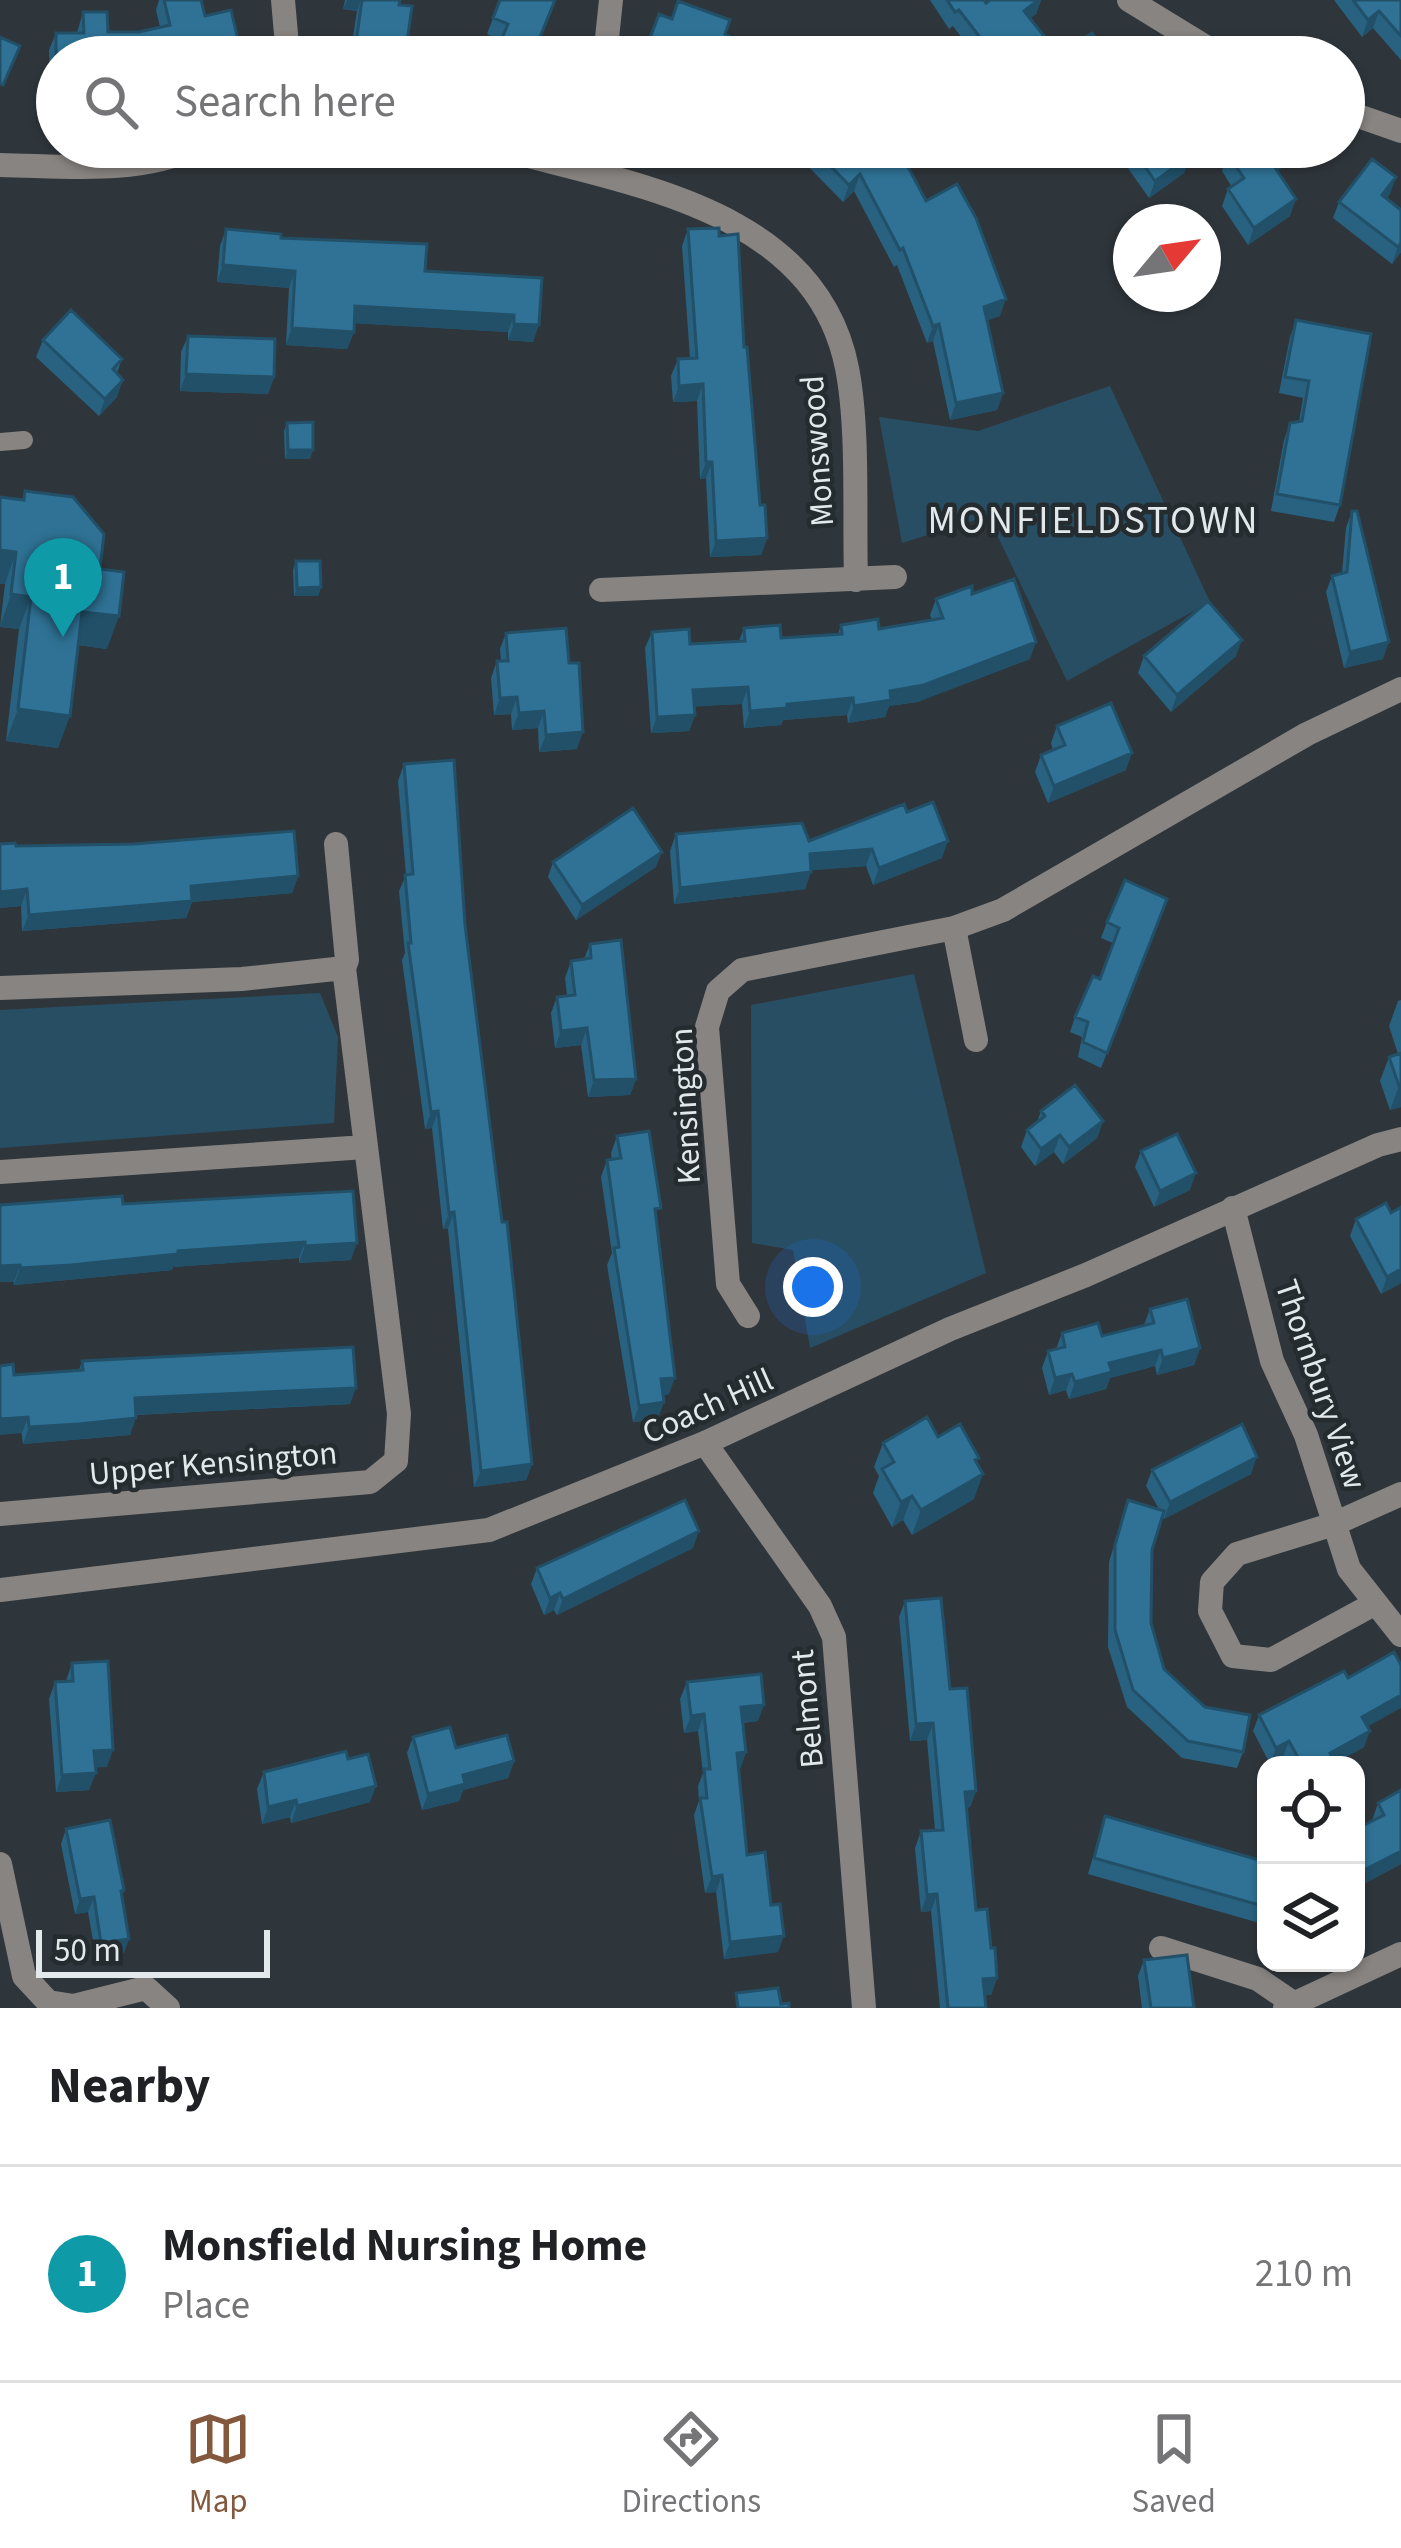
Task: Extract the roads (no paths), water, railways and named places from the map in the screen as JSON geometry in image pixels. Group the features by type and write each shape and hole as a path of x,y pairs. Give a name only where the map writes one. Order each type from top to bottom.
{"street":[{"path":"283,0 286,36"},
{"path":"607,36 611,0"},
{"path":"1129,0 1188,36"},
{"path":"1365,119 1401,130"},
{"path":"0,165 36,166"},
{"name":"Monswood","path":"569,168 714,211 777,248 823,304 847,367 856,580"},
{"path":"594,168 594,175"},
{"path":"601,590 895,577"},
{"name":"Kensington","path":"748,1316 728,1284 707,1027 718,991 742,970 954,928 1003,910 1307,734 1401,689"},
{"name":"Upper Kensington","path":"0,1514 370,1482 396,1461 398,1414 344,968 335,844"},
{"path":"954,928 976,1040"},
{"path":"0,988 242,979 344,968"},
{"name":"Coach Hill","path":"0,1590 489,1529 704,1443 950,1329 1401,1139"},
{"path":"0,1172 365,1147"},
{"name":"Thornbury View","path":"1234,1208 1272,1360 1306,1435 1349,1569 1401,1635"},
{"name":"Belmont","path":"704,1443 820,1606 835,1637 864,2008"},
{"path":"1374,1604 1270,1660 1233,1656 1210,1617 1212,1582 1238,1554 1334,1524 1401,1494"},
{"path":"0,1864 24,1976 48,2002 74,2006 146,1988 168,2008"},
{"path":"1161,1948 1258,1979 1289,2005 1401,1954"}],"lane":[{"path":"0,442 24,440"}],"place":[{"name":"Monsfield Nursing Home","path":"63,637"}],"district":[{"name":"MONFIELDSTOWN","path":"1094,519"}]}
